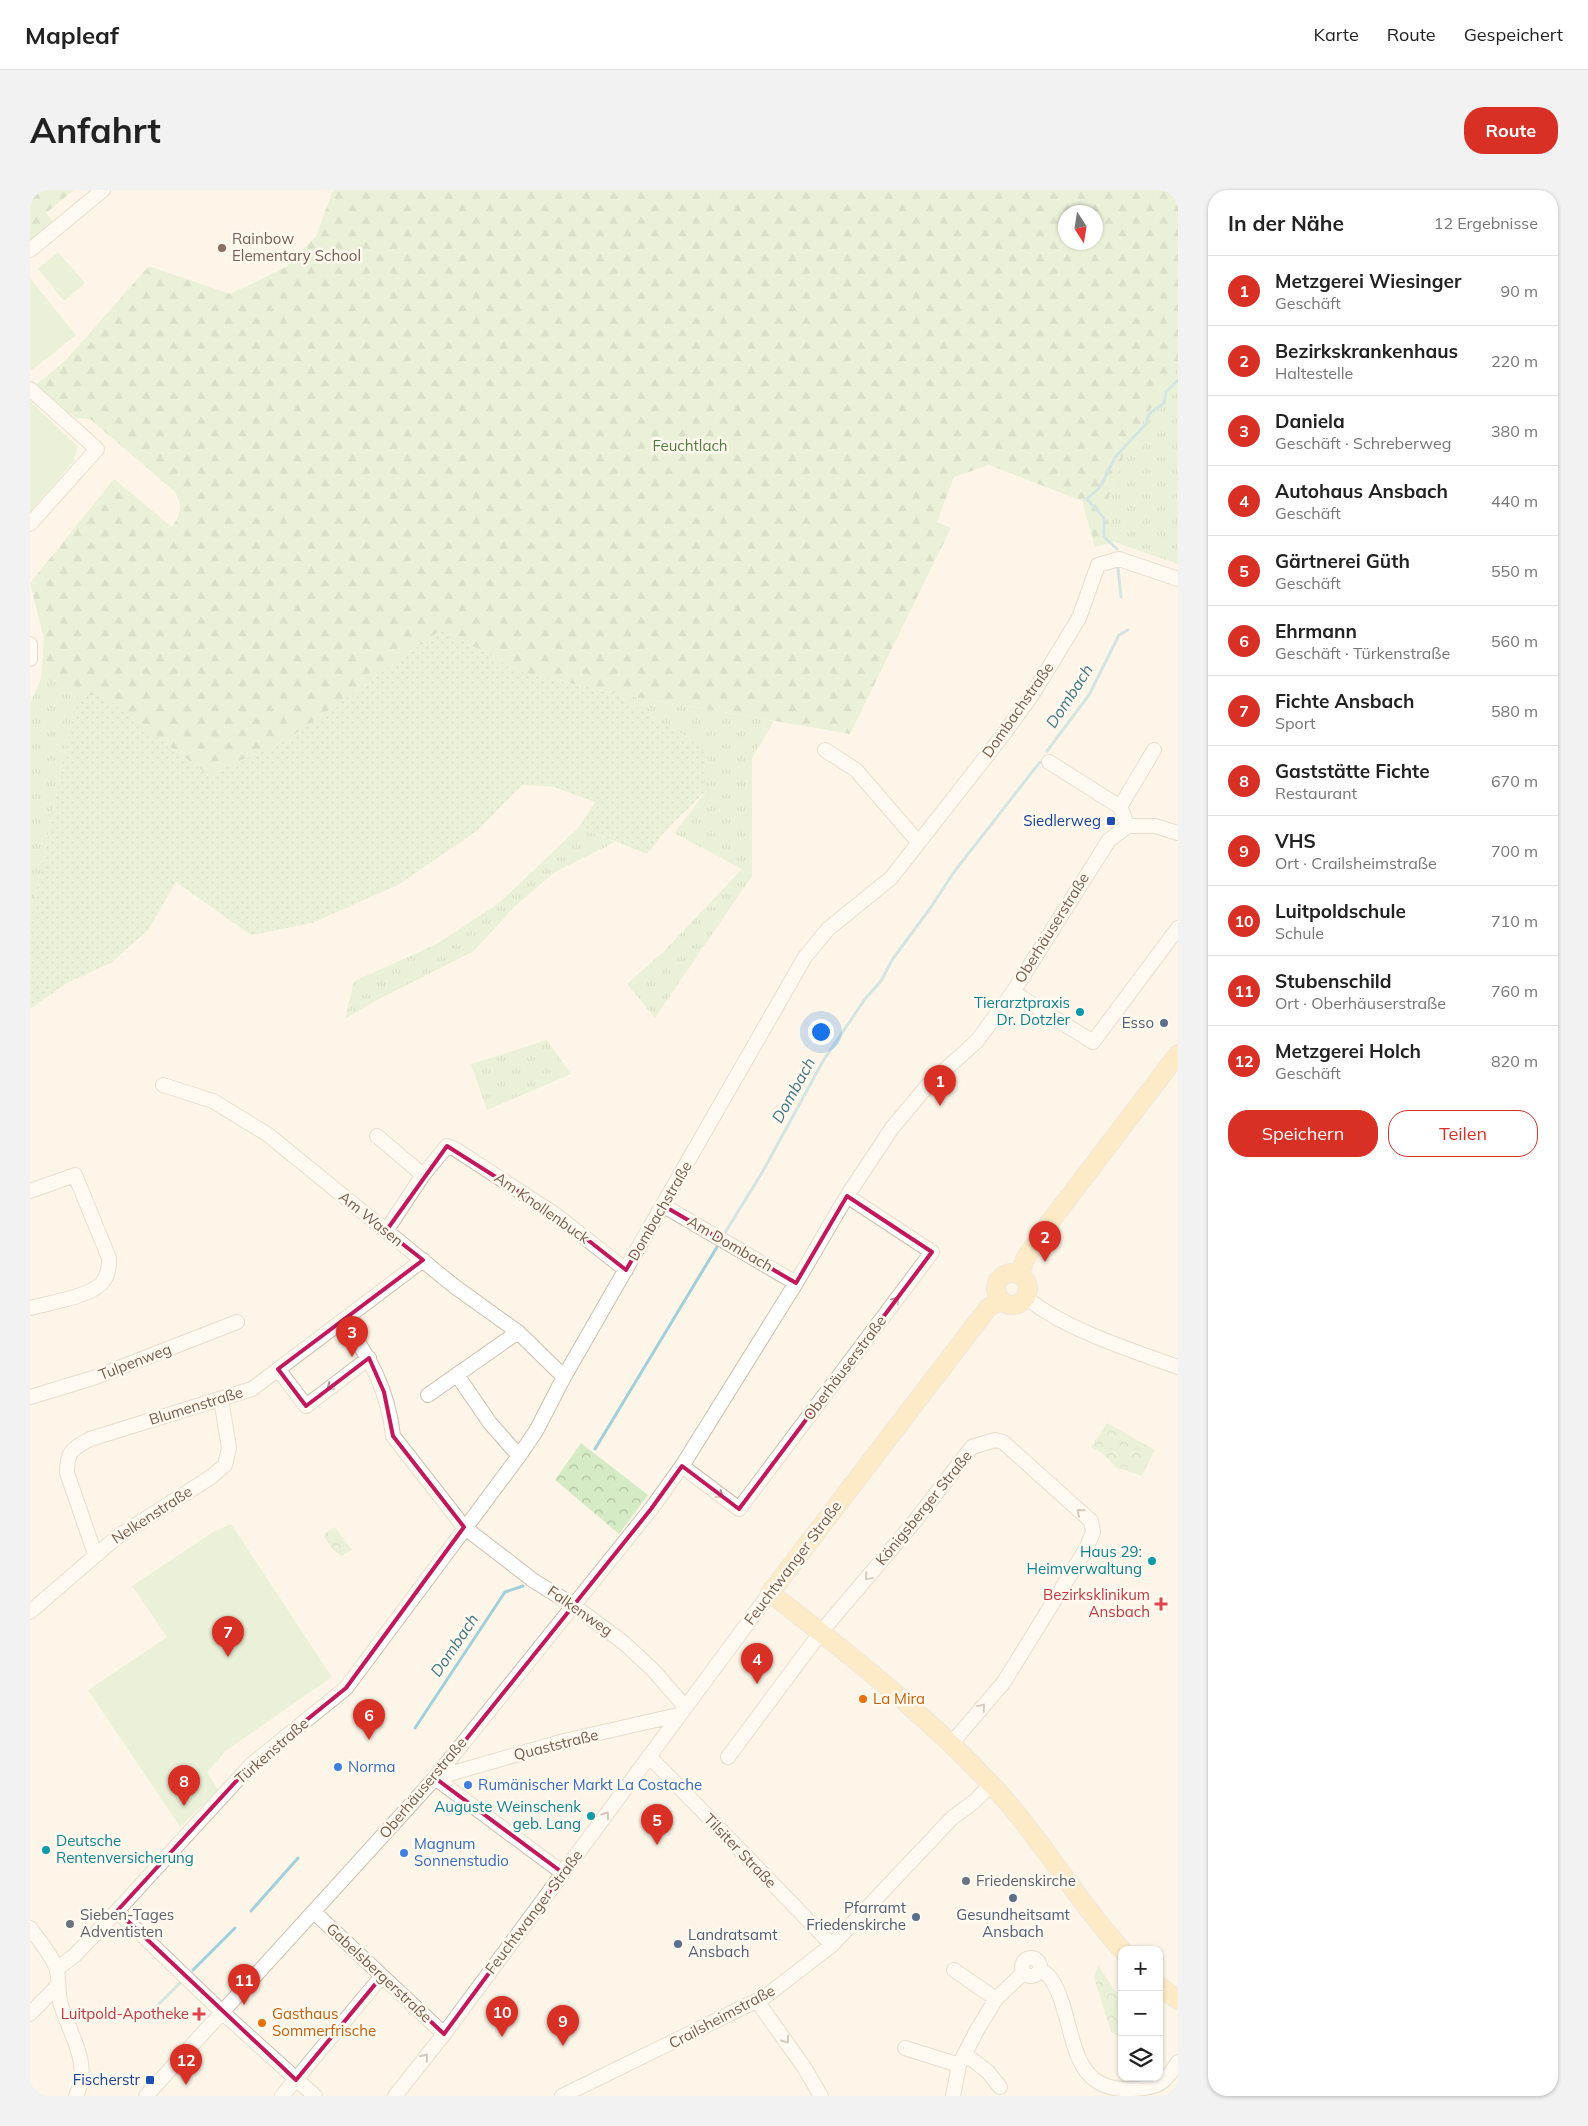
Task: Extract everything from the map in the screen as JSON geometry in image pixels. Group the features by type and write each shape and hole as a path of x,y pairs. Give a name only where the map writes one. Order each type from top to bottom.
{"main road":[{"path":"1020,1274 1025,1258 1050,1222 1178,1054"},
{"path":"1009,1273 1020,1274 1028,1287 1026,1297 1017,1304 1006,1303 1001,1300 996,1290 1000,1279 1009,1273"},
{"name":"Feuchtwanger Straße","path":"770,1593 988,1308 1001,1300"},
{"path":"770,1593 822,1632 951,1744 991,1784 1028,1827 1096,1921 1118,1946"},
{"path":"1163,1989 1178,2000"}],"street":[{"path":"30,250 103,190"},
{"path":"30,389 97,449 30,524"},
{"name":"Dombachstraße","path":"416,1592 536,1431 564,1377 664,1206 805,957 828,929 891,878 1032,695 1079,618 1098,565 1119,559 1178,579"},
{"path":"30,644 30,658"},
{"path":"825,750 856,770 918,842"},
{"path":"1120,807 1154,750"},
{"path":"1049,762 1120,807 1128,826 1155,826 1178,833"},
{"name":"Oberhäuserstraße","path":"146,2096 434,1778 651,1509 682,1466 796,1283 847,1196 892,1128 928,1085 977,1041 1012,992 1109,840 1128,826"},
{"path":"1012,992 1093,1042 1178,928"},
{"name":"Am Wasen","path":"163,1085 213,1101 267,1134 386,1231 518,1332 564,1377"},
{"path":"378,1136 423,1176 386,1231"},
{"name":"Am Knollenbuck","path":"423,1176 447,1146 455,1149 556,1215 626,1270"},
{"path":"30,1191 76,1175 109,1258 109,1272 102,1283 89,1292 30,1308"},
{"name":"Oberhäuserstraße","path":"682,1466 739,1509 932,1252 847,1196"},
{"name":"Am Dombach","path":"664,1206 796,1283"},
{"name":"Blumenstraße","path":"95,1554 67,1473 67,1459 74,1448 90,1439 252,1389 423,1260"},
{"path":"1026,1297 1040,1309 1072,1325 1178,1367"},
{"name":"Falkenweg","path":"344,1321 369,1358 384,1392 391,1418 393,1436 464,1527 528,1576 573,1605 624,1643 654,1671 681,1711"},
{"name":"Tulpenweg","path":"30,1397 93,1378 237,1322"},
{"path":"428,1395 518,1332"},
{"path":"278,1369 306,1406 369,1358"},
{"path":"457,1375 490,1423 519,1456"},
{"name":"Nelkenstraße","path":"30,1612 117,1537 211,1477 225,1465 229,1448 221,1399"},
{"name":"Königsberger Straße","path":"728,1757 822,1632 915,1521 972,1447 995,1440 1003,1442 1091,1521 1093,1532 1086,1549 1004,1682 951,1744"},
{"name":"Türkenstraße","path":"57,1969 75,1954 117,1911 251,1765 346,1688 416,1592"},
{"name":"Feuchtwanger Straße","path":"395,2096 444,2034 770,1593"},
{"name":"Quaststraße","path":"434,1778 564,1741 681,1711"},
{"name":"Tilsiter Straße","path":"648,1756 832,1945"},
{"path":"434,1778 563,1873"},
{"name":"Crailsheimstraße","path":"562,2096 757,2001 832,1945 952,1818 975,1801 991,1784"},
{"path":"117,1911 222,2012 315,2096"},
{"name":"Gabelsbergerstraße","path":"314,1912 444,2034"},
{"path":"30,1928 50,1955 57,1969 60,2004 79,2048 82,2074 80,2088 76,2096"},
{"path":"953,2096 962,2059 996,1999 1024,1972 1033,1976 1040,1969 1051,1979 1063,2007 1074,2051 1088,2074 1103,2085 1123,2090 1145,2088 1166,2081 1178,2062"},
{"path":"954,1970 996,1999"},
{"path":"282,2096 382,1976"},
{"path":"30,2014 57,1986"},
{"path":"757,2001 804,2066 821,2096"},
{"path":"905,2048 962,2059 988,2072 1000,2087"}],"highlighted area":[{"path":"447,1146 556,1215 626,1270 664,1206 796,1283 847,1196 932,1252 739,1509 682,1466 651,1509 435,1778 563,1873 444,2034 382,1976 296,2080 117,1911 251,1765 346,1688 464,1527 393,1436 384,1392 369,1358 306,1406 278,1369 423,1260 386,1231 435,1160"}],"green space":[{"path":"30,190 74,190 46,213 55,224 30,244"},
{"name":"Feuchtlach","path":"333,190 1178,190 1178,367 1127,446 1105,508 1114,542 1095,547 1082,501 989,465 954,477 937,522 951,528 850,734 613,693 522,672 441,630 287,740 208,775 100,694 76,698 59,682 41,679 44,639 30,583 114,479 172,527 179,514 180,506 175,492 90,419 76,418 34,386 64,362 149,266 230,294 286,267 316,236"},
{"path":"58,252 85,283 64,301 38,269"},
{"path":"30,278 76,335 31,371 30,369"},
{"path":"1178,367 1178,564 1114,542 1105,508 1127,446"},
{"path":"30,401 78,447 73,462 30,512"},
{"path":"441,630 522,672 613,693 708,750 707,790 669,827 647,854 579,827 595,802 554,787 522,785 478,830 398,885 312,923 251,935 176,882 148,930 111,963 67,983 30,1009 30,923 76,698 100,694 208,775 287,740"},
{"path":"41,679 59,682 76,698 30,923 30,703"},
{"path":"613,693 774,721 752,758 752,876 655,1018 627,984 663,952 742,869 674,833 707,790 708,750"},
{"path":"579,827 615,842 555,872 514,907 474,951 373,1002 345,1019 354,981 435,945 499,903"},
{"path":"547,1040 571,1074 487,1110 471,1064"},
{"path":"1107,1423 1155,1450 1142,1476 1117,1468 1102,1453 1091,1447"},
{"path":"581,1443 648,1495 619,1534 555,1480"},
{"path":"231,1524 332,1677 227,1750 207,1772 218,1790 180,1827 88,1690 167,1637 132,1586 213,1532"},
{"path":"335,1527 352,1550 342,1556 333,1550 324,1537 326,1532"},
{"path":"1098,1965 1118,1995 1118,2036 1111,2032 1094,1977"}],"waterway":[{"name":"Dombach","path":"1117,549 1104,537 1104,518 1087,499 1100,487 1116,456 1146,424 1149,414 1164,403 1166,392 1178,380"},
{"name":"Dombach","path":"1118,568 1121,597"},
{"name":"Dombach","path":"1047,751 1089,695 1119,635 1128,630"},
{"name":"Dombach","path":"723,1236 763,1171 823,1061 865,999 881,981 892,960 954,872 1040,762"},
{"name":"Dombach","path":"595,1449 720,1242"},
{"name":"Dombach","path":"415,1728 505,1592 523,1586"},
{"name":"Dombach","path":"251,1911 298,1858"},
{"name":"Dombach","path":"193,1970 235,1928"},
{"name":"Dombach","path":"154,2009 180,1983"}],"place":[{"name":"Rainbow Elementary School","path":"222,248"},
{"name":"Siedlerweg","path":"1111,821"},
{"name":"Tierarztpraxis Dr. Dotzler","path":"1080,1012"},
{"name":"Esso","path":"1164,1023"},
{"name":"Metzgerei Wiesinger","path":"940,1106"},
{"name":"Bezirkskrankenhaus","path":"1045,1262"},
{"name":"Daniela","path":"352,1357"},
{"name":"Haus 29: Heimverwaltung","path":"1152,1561"},
{"name":"Bezirksklinikum Ansbach","path":"1161,1604"},
{"name":"Fichte Ansbach","path":"228,1657"},
{"name":"Autohaus Ansbach","path":"757,1684"},
{"name":"La Mira","path":"863,1699"},
{"name":"Ehrmann","path":"369,1740"},
{"name":"Norma","path":"338,1767"},
{"name":"Rumänischer Markt La Costache","path":"468,1785"},
{"name":"Gaststätte Fichte","path":"184,1806"},
{"name":"Auguste Weinschenk geb. Lang","path":"591,1816"},
{"name":"Gärtnerei Güth","path":"657,1845"},
{"name":"Deutsche Rentenversicherung","path":"46,1850"},
{"name":"Magnum Sonnenstudio","path":"404,1853"},
{"name":"Friedenskirche","path":"966,1881"},
{"name":"Gesundheitsamt Ansbach","path":"1013,1898"},
{"name":"Pfarramt Friedenskirche","path":"916,1917"},
{"name":"Sieben-Tages Adventisten","path":"70,1924"},
{"name":"Landratsamt Ansbach","path":"678,1944"},
{"name":"Stubenschild","path":"244,2005"},
{"name":"Luitpold-Apotheke","path":"199,2014"},
{"name":"Gasthaus Sommerfrische","path":"262,2023"},
{"name":"Luitpoldschule","path":"502,2037"},
{"name":"VHS","path":"563,2046"},
{"name":"Fischerstr","path":"150,2080"},
{"name":"Metzgerei Holch","path":"186,2085"}]}
